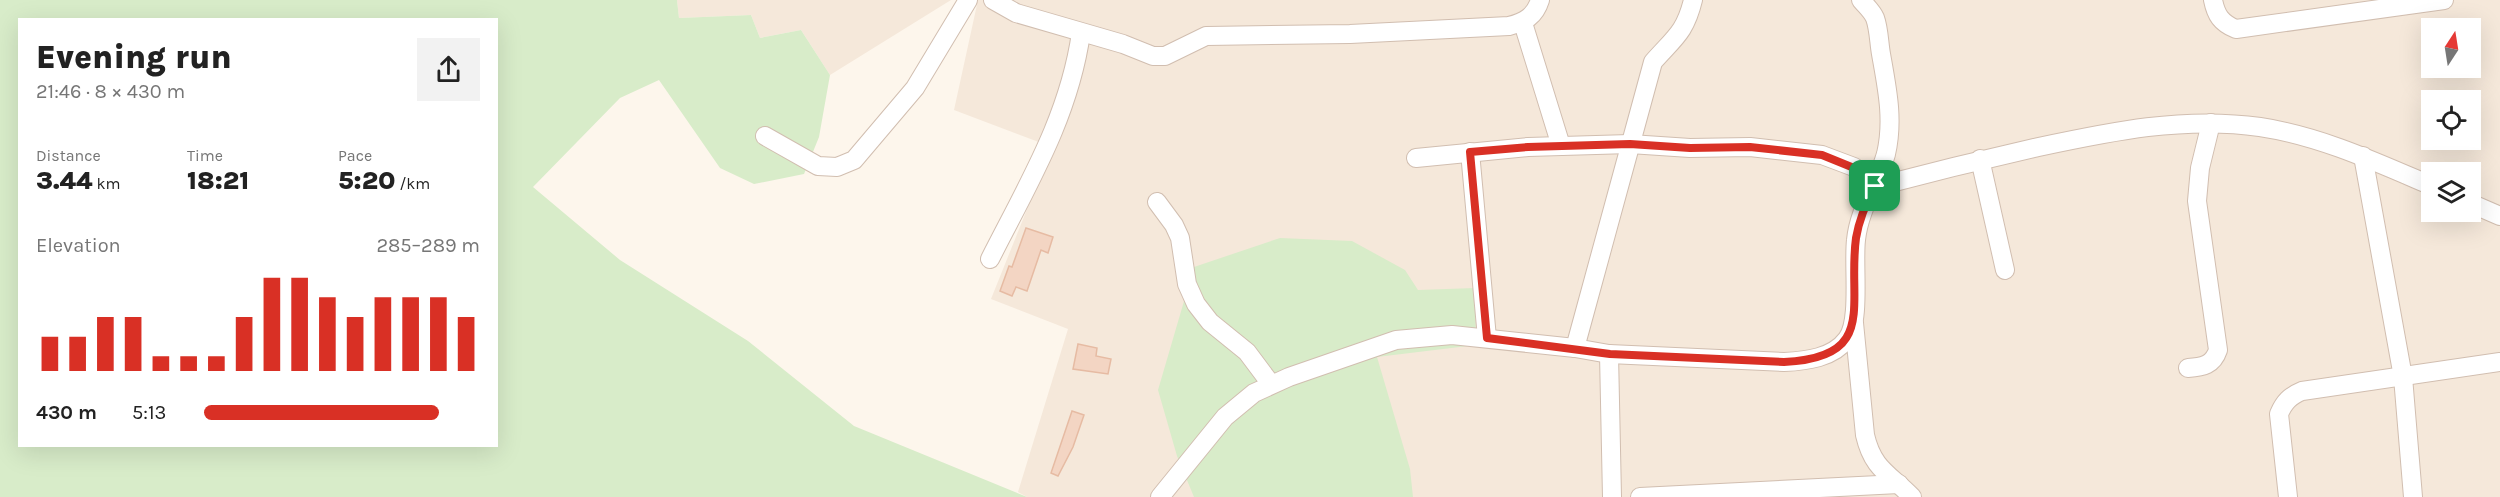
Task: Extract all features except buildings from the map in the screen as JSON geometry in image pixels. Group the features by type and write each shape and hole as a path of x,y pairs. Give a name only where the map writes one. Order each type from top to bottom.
{"street":[{"path":"765,136 818,166 837,167 854,160 915,88 968,0"},
{"path":"993,0 1016,13 1123,44 1153,56 1165,56 1206,36 1350,34 1509,26 1524,22 1532,15 1540,0"},
{"path":"1575,348 1653,62 1683,29 1693,0"},
{"path":"1861,0 1875,18 1889,101 1891,130 1875,186 1859,222 1856,240 1854,323 1868,451 1876,464 1905,491"},
{"path":"2213,0 2219,18 2236,29 2444,0"},
{"path":"1524,22 1561,146"},
{"path":"990,259 1061,114 1071,88 1081,33"},
{"path":"1875,186 1980,159 2090,135 2153,125 2211,123 2260,128 2313,139 2363,156 2421,181"},
{"path":"2188,368 2208,364 2215,358 2218,350 2197,201 2200,168 2211,123"},
{"path":"1416,158 1561,146 1630,144 1690,148 1750,147 1822,155 1854,168 1875,186"},
{"path":"1470,152 1487,338"},
{"path":"2363,156 2403,377 2413,497"},
{"path":"1980,159 2005,270"},
{"path":"1157,202 1170,219 1180,238 1187,284 1196,304 1210,322 1247,352 1271,384"},
{"path":"2481,208 2500,216"},
{"path":"1160,497 1225,417 1254,393 1271,384 1396,340 1433,335 1487,338 1610,354 1803,361 1836,350 1848,338 1854,323"},
{"path":"1610,354 1612,497"},
{"path":"2288,497 2279,414 2283,404 2292,396 2302,391 2500,362"},
{"path":"1641,497 1905,491"}],"shaded area":[{"path":"677,0 951,0 830,75 801,30 760,38 751,15 679,18"},
{"path":"978,0 2500,0 2500,497 1027,497 1018,492 1068,329 991,299 1052,147 954,110"}],"green space":[{"path":"0,0 677,0 679,18 751,15 760,38 801,30 830,75 819,137 804,174 754,184 720,168 659,80 620,98 533,187 620,260 748,341 854,426 1027,497 0,497"},
{"path":"1280,238 1352,241 1405,270 1418,290 1475,288 1476,345 1377,357 1410,469 1413,497 1194,497 1177,456 1158,390 1194,267"}],"route":[{"path":"1630,144 1690,148 1750,147 1822,155 1854,168 1875,186 1859,222 1856,240 1854,323 1848,338 1836,350 1803,361 1784,362 1610,354 1487,338 1470,152 1528,147 1630,144"}]}
